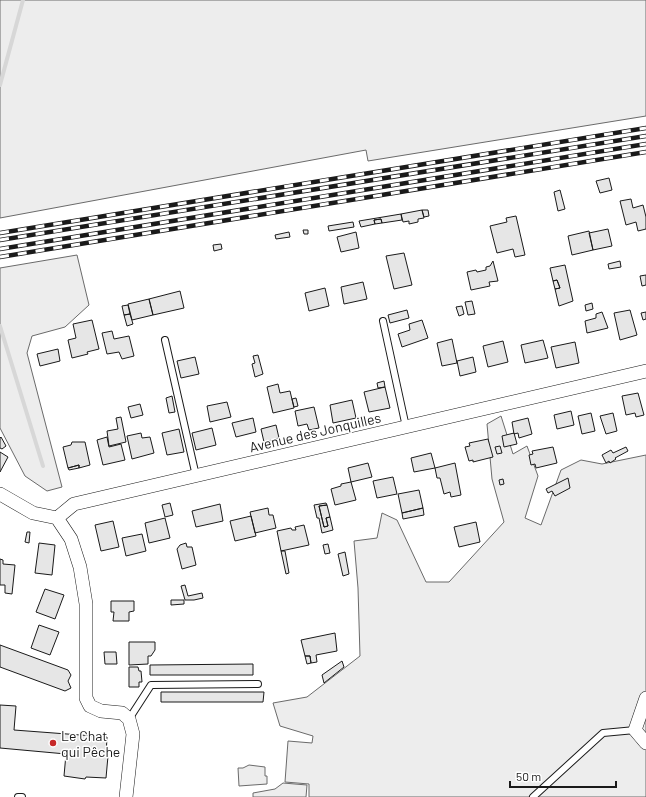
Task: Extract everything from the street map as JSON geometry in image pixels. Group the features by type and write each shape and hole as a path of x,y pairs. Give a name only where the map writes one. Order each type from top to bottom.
{"street":[{"name":"Avenue des Jonquilles","path":"57,518 74,504 646,371"},
{"path":"0,494 33,513 57,518 71,539 80,567 86,604 86,698 90,706 102,711 122,713 129,719 133,734 126,797"},
{"path":"646,698 635,730 646,743"}],"lane":[{"path":"382,321 406,427"},
{"path":"165,340 196,476"},
{"path":"129,719 151,685 258,684"},
{"path":"533,797 603,733 635,730"}],"shaded area":[{"path":"0,0 646,0 646,116 368,161 366,150 0,218"},
{"path":"77,255 89,305 65,327 32,336 27,353 62,487 47,491 25,476 0,428 0,268"},
{"path":"501,416 513,454 527,446 538,476 525,518 541,525 561,470 581,460 602,464 646,455 646,797 309,797 309,784 285,782 288,741 312,743 313,736 280,726 273,703 307,697 360,656 358,588 354,541 377,538 382,513 397,520 426,582 449,582 504,522 492,479 487,424"},
{"path":"249,765 265,767 267,784 239,786 238,768 243,768"},
{"path":"283,783 307,785 306,797 253,797 253,793 275,789"}],"building":[{"path":"609,178 612,190 600,193 596,181"},
{"path":"560,190 565,209 558,211 554,192"},
{"path":"631,199 633,208 643,205 646,217 646,229 638,231 636,222 626,225 620,201"},
{"path":"422,210 424,218 418,219 418,222 409,224 409,221 403,222 401,214"},
{"path":"422,210 428,210 429,216 424,217"},
{"path":"401,214 402,220 382,223 381,219 374,220 375,224 361,227 359,221"},
{"path":"516,216 525,255 515,257 513,249 497,253 490,226 507,222 506,218"},
{"path":"381,219 382,223 375,224 374,220"},
{"path":"353,222 354,227 329,231 328,226"},
{"path":"608,229 612,246 593,250 589,233"},
{"path":"303,230 308,230 308,234 304,234"},
{"path":"589,231 593,250 572,255 568,236"},
{"path":"289,232 290,237 276,239 275,235"},
{"path":"356,232 359,248 341,252 337,237"},
{"path":"221,244 222,249 214,251 213,245"},
{"path":"404,253 412,285 394,289 386,256"},
{"path":"493,261 498,281 489,282 490,286 471,290 467,272 486,270 486,267 490,266"},
{"path":"620,261 621,267 609,269 608,264"},
{"path":"565,265 573,301 559,306 555,289 560,288 557,280 553,281 550,268"},
{"path":"646,275 646,285 642,286 640,276"},
{"path":"557,280 560,288 555,289 553,281"},
{"path":"363,282 367,299 344,304 341,287"},
{"path":"325,288 329,306 309,311 305,293"},
{"path":"180,291 184,308 153,315 149,299"},
{"path":"149,299 153,315 132,320 128,304"},
{"path":"472,301 475,314 468,315 465,302"},
{"path":"592,303 593,309 586,311 585,305"},
{"path":"128,305 130,314 124,315 122,306"},
{"path":"462,306 464,314 459,316 456,307"},
{"path":"407,310 409,318 390,323 388,315"},
{"path":"630,310 637,335 620,340 614,313"},
{"path":"602,312 608,328 587,333 585,321 596,318 596,314"},
{"path":"646,312 646,319 643,320 641,313"},
{"path":"130,314 133,324 127,326 124,315"},
{"path":"92,320 99,349 87,352 88,354 72,358 68,340 76,338 73,324"},
{"path":"422,320 428,338 402,347 398,334 410,330 409,324"},
{"path":"112,331 114,339 129,336 134,356 122,359 119,352 107,354 102,333"},
{"path":"452,339 457,363 442,366 437,343"},
{"path":"543,340 548,358 525,363 521,345"},
{"path":"503,341 508,362 488,367 483,346"},
{"path":"575,342 579,363 556,368 551,347"},
{"path":"58,349 60,361 40,366 37,354"},
{"path":"258,355 263,374 255,377 252,364 255,363 253,356"},
{"path":"195,357 199,374 181,378 177,361"},
{"path":"473,357 476,372 460,376 457,361"},
{"path":"384,381 385,387 378,388 377,383"},
{"path":"278,384 280,393 290,391 294,408 273,413 267,387"},
{"path":"385,387 390,408 369,412 364,392"},
{"path":"638,393 644,415 636,417 635,413 626,415 622,396"},
{"path":"172,396 175,412 169,413 166,398"},
{"path":"296,398 298,406 294,407 292,399"},
{"path":"352,400 356,418 333,423 330,405"},
{"path":"227,402 231,417 210,422 207,406"},
{"path":"140,404 143,415 131,418 128,407"},
{"path":"314,407 319,428 309,430 307,424 298,426 295,411"},
{"path":"571,411 574,425 557,429 554,415"},
{"path":"591,413 595,431 582,434 578,416"},
{"path":"613,413 617,431 606,434 600,416"},
{"path":"121,417 126,442 109,446 107,431 118,429 116,418"},
{"path":"253,418 256,432 236,437 232,423"},
{"path":"528,418 532,434 519,438 518,433 514,434 512,422"},
{"path":"276,425 279,438 264,442 261,429"},
{"path":"212,428 216,445 196,450 192,433"},
{"path":"179,429 184,452 167,455 162,433"},
{"path":"141,433 142,438 150,437 154,453 132,459 127,436"},
{"path":"514,433 517,444 504,447 502,436"},
{"path":"1,437 6,446 2,449 0,448"},
{"path":"107,437 109,447 121,444 125,460 103,465 97,440"},
{"path":"488,439 493,457 473,462 473,460 469,461 465,447 470,446 469,443"},
{"path":"72,442 85,442 90,465 79,468 79,465 68,468 63,447 71,445"},
{"path":"500,446 502,453 497,454 495,447"},
{"path":"553,447 557,463 536,468 535,464 531,465 529,455 533,454 532,451"},
{"path":"626,447 628,451 615,458 616,459 610,463 609,461 606,463 602,455 611,450 613,453"},
{"path":"0,452 8,457 0,472"},
{"path":"431,453 435,468 414,472 411,458"},
{"path":"368,463 372,477 351,482 348,468"},
{"path":"455,463 461,495 451,497 450,492 444,494 440,478 437,478 435,468"},
{"path":"79,465 79,468 69,470 68,468"},
{"path":"393,477 397,494 377,498 373,481"},
{"path":"568,478 570,488 555,496 552,491 548,493 546,489"},
{"path":"503,479 504,484 500,485 499,480"},
{"path":"351,482 356,500 335,505 331,489 341,486 341,484"},
{"path":"419,490 423,508 402,513 398,494"},
{"path":"170,503 173,515 165,517 162,505"},
{"path":"326,503 327,505 319,506 324,527 328,526 326,518 330,517 333,530 322,533 319,518 317,518 314,505"},
{"path":"220,504 223,521 196,527 192,511"},
{"path":"327,505 330,517 326,518 328,526 324,527 319,506"},
{"path":"268,508 269,515 273,515 276,528 255,533 250,512"},
{"path":"423,508 424,515 403,519 402,513"},
{"path":"251,516 256,536 235,541 230,521"},
{"path":"165,518 170,538 149,543 145,523"},
{"path":"113,521 119,547 101,551 95,525"},
{"path":"476,522 480,542 459,547 454,527"},
{"path":"304,525 309,545 281,551 277,531 291,528 292,530 296,530 295,527"},
{"path":"27,532 30,532 29,543 25,542"},
{"path":"142,534 146,551 126,556 122,538"},
{"path":"39,543 55,545 52,575 35,573"},
{"path":"186,543 187,547 192,547 196,565 182,569 177,549 180,545"},
{"path":"328,544 330,553 325,554 323,545"},
{"path":"281,551 285,551 289,573 286,574"},
{"path":"345,552 349,574 343,576 338,554"},
{"path":"0,559 3,560 3,564 15,565 12,594 5,593 5,585 0,585"},
{"path":"185,585 188,596 202,593 203,598 185,600 181,586"},
{"path":"45,589 64,595 55,619 36,612"},
{"path":"171,600 184,600 184,604 171,605"},
{"path":"111,601 134,601 134,611 129,612 129,621 113,621 114,612 111,612"},
{"path":"39,625 59,632 50,655 31,648"},
{"path":"335,633 337,651 316,655 317,662 311,663 310,656 305,656 301,640"},
{"path":"129,642 155,642 155,650 151,656 148,656 148,664 129,665"},
{"path":"0,645 68,670 71,675 68,681 71,688 65,691 0,667"},
{"path":"104,652 116,652 117,664 105,664"},
{"path":"305,656 310,656 311,663 307,664"},
{"path":"342,661 344,667 324,683 322,675"},
{"path":"253,664 253,675 150,675 150,665"},
{"path":"129,667 138,667 139,671 141,671 142,682 139,682 139,687 129,687"},
{"path":"161,692 264,692 263,702 161,702"},
{"name":"Le Chat qui Pêche","path":"0,705 16,706 14,730 107,737 106,756 108,756 106,778 86,777 85,779 64,776 66,754 0,748"}],"waterway":[{"path":"0,85 23,0"},
{"path":"0,326 43,466"}],"railway":[{"path":"0,233 646,128"},
{"path":"0,240 646,136"},
{"path":"0,249 646,144"},
{"path":"0,257 646,152"}],"place":[{"name":"Le Chat qui Pêche","path":"53,743"}]}
